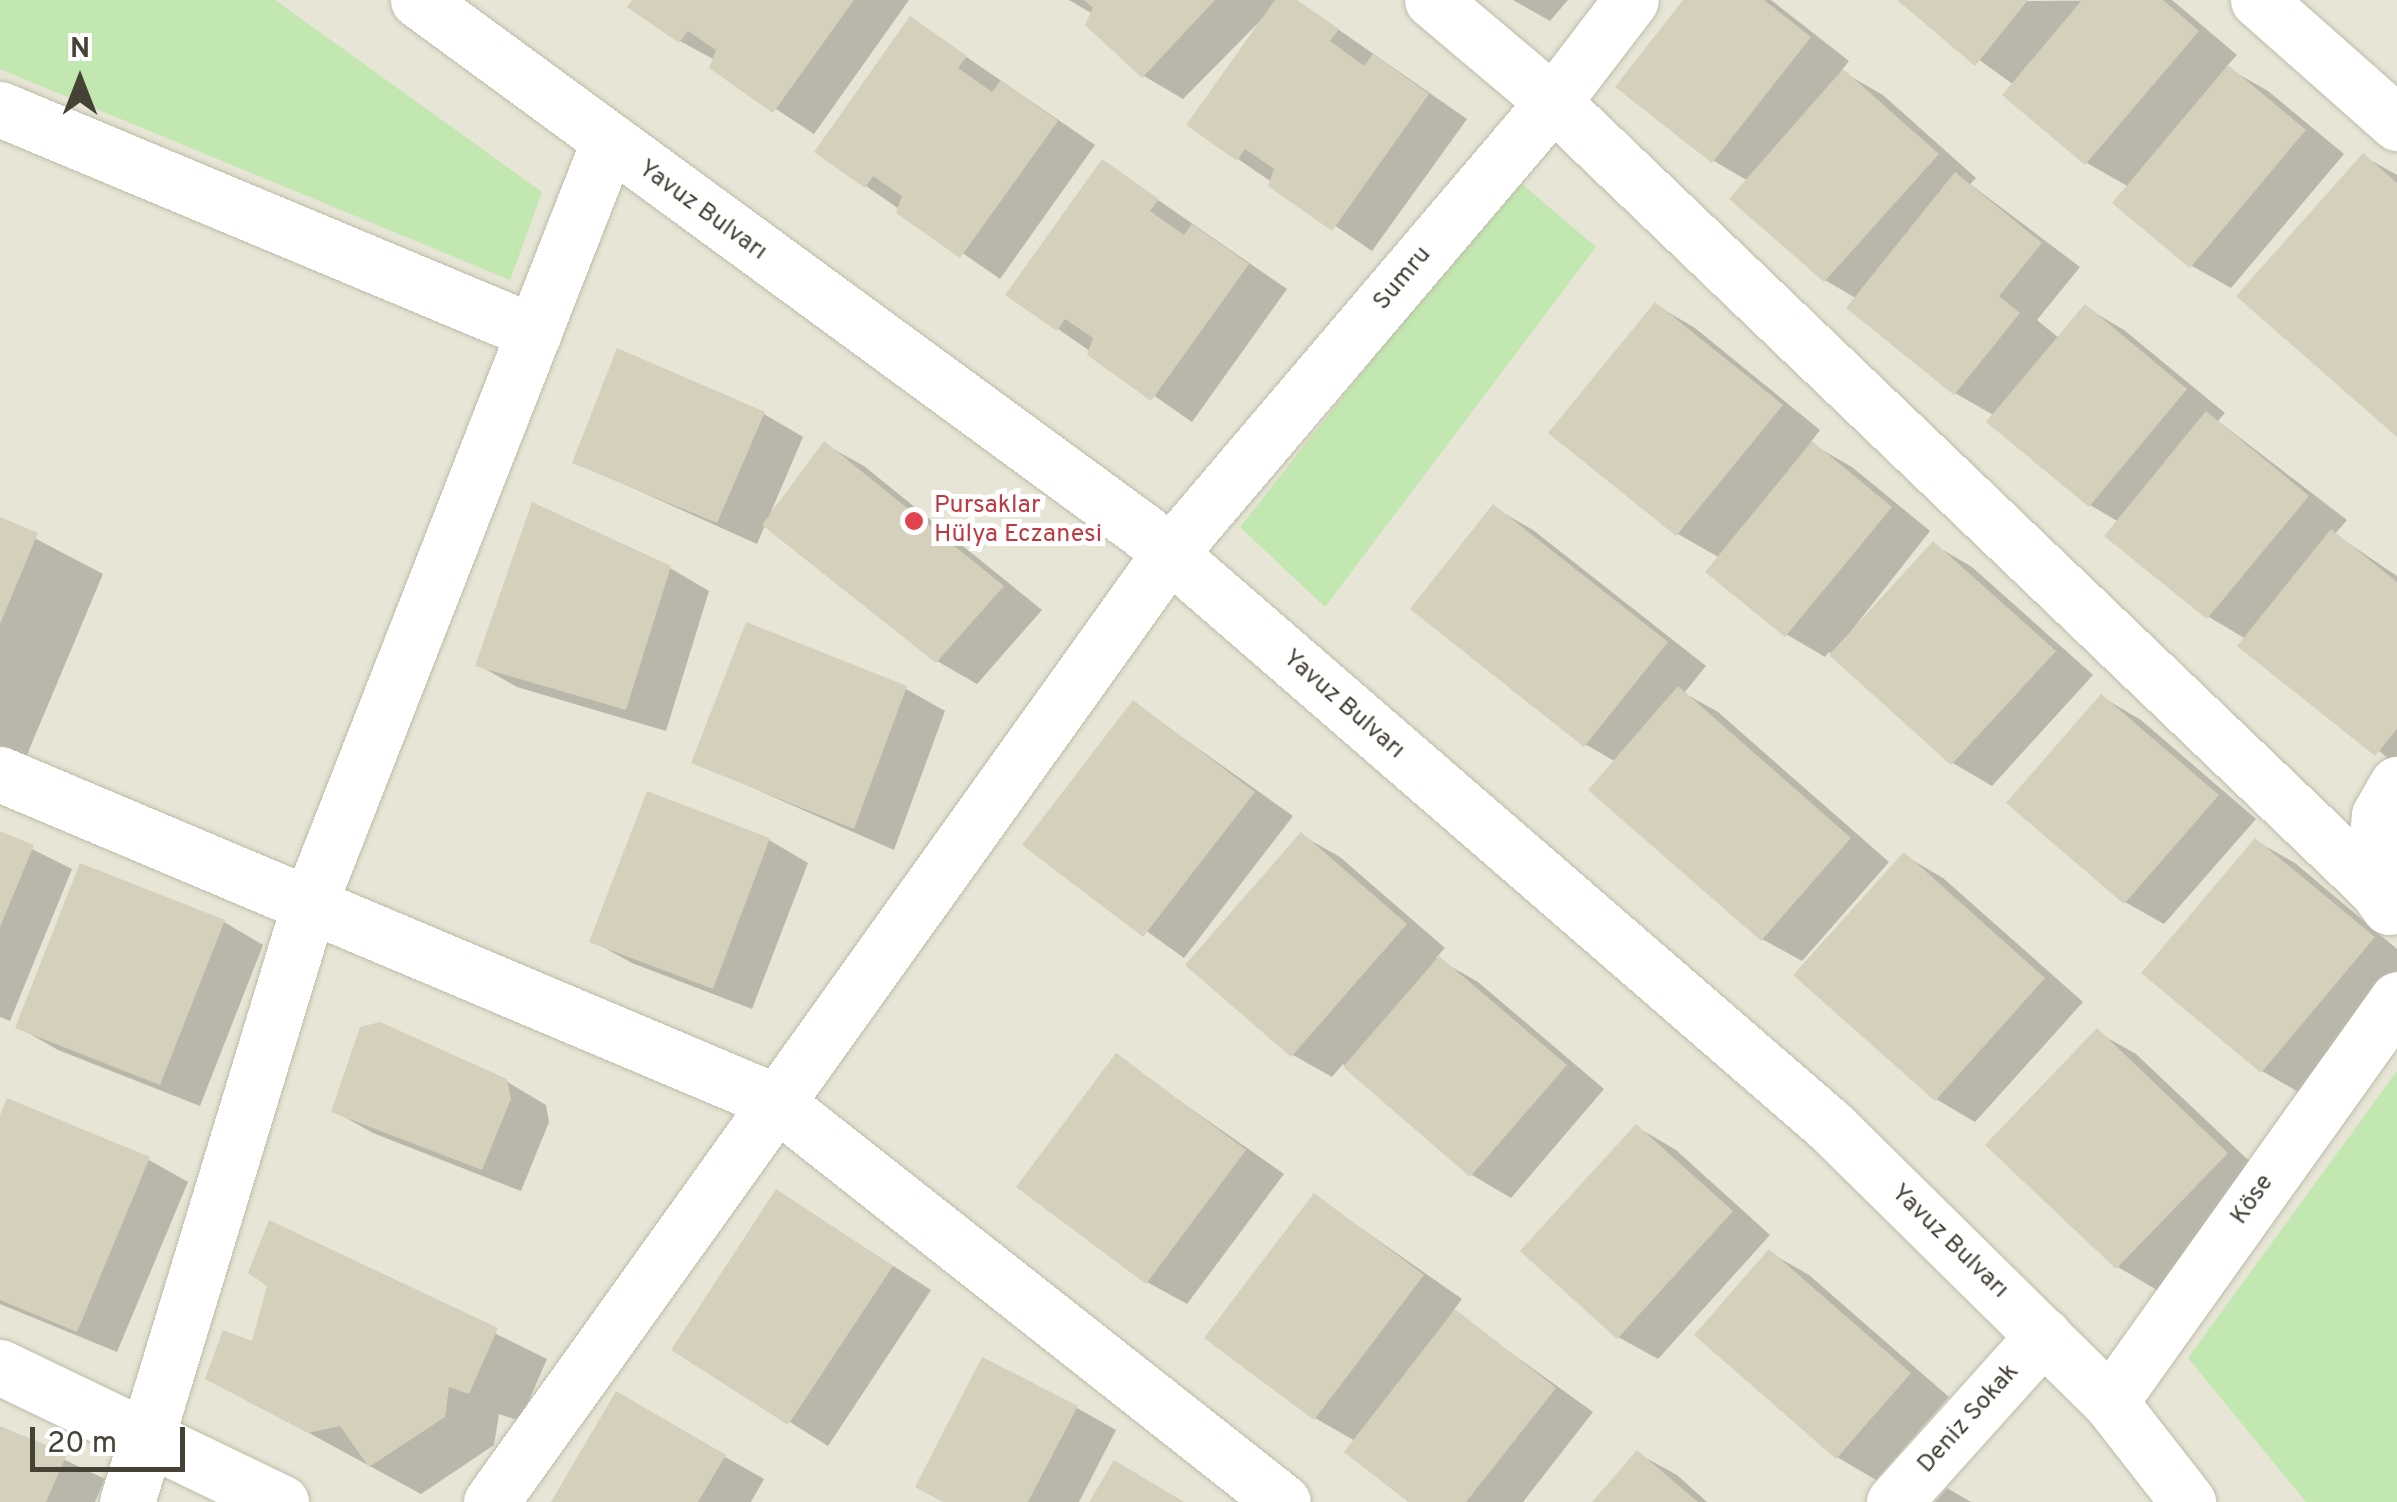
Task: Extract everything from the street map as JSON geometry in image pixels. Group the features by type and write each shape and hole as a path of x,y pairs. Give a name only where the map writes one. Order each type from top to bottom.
{"street":[{"name":"Yavuz Bulvarı","path":"418,0 1169,554 1830,1126 2110,1402 2188,1502"},
{"path":"1432,0 1553,102 2386,903"},
{"name":"Sumru","path":"491,1502 774,1100 1169,554 1553,102 1631,0"},
{"path":"2258,0 2397,123"},
{"path":"0,110 534,332"},
{"path":"127,1502 309,905 608,143"},
{"path":"0,774 774,1100 1283,1502"},
{"path":"2386,903 2378,815 2397,784"},
{"name":"Köse","path":"2110,1402 2397,998"},
{"name":"Deniz Sokak","path":"1894,1502 2044,1335"},
{"path":"0,1367 147,1434 282,1502"}],"shaded area":[{"path":"0,0 2397,0 2397,1502 0,1502"}],"green space":[{"path":"0,0 275,0 542,192 510,280 0,69"},
{"path":"1515,178 1596,247 1325,607 1240,527"},
{"path":"2397,1071 2397,1502 2306,1502 2188,1358"}],"building":[{"path":"632,0 854,0 773,113 709,68 716,50 688,31 679,43 627,7"},
{"path":"1084,0 1215,0 1142,78 1085,25 1093,8"},
{"path":"1275,0 1297,0 1339,29 1330,41 1364,66 1373,54 1429,94 1332,231 1268,186 1274,169 1245,149 1237,161 1186,125"},
{"path":"1683,0 1764,0 1811,37 1712,163 1615,87"},
{"path":"1897,0 2028,0 1975,66"},
{"path":"2082,0 2163,0 2199,31 2085,165 2002,95"},
{"path":"910,16 967,56 958,68 992,92 1001,80 1058,121 960,258 896,213 902,196 873,176 865,188 814,152"},
{"path":"2228,65 2306,130 2190,268 2112,203"},
{"path":"1843,69 1939,154 1824,282 1729,199"},
{"path":"2363,153 2397,183 2397,437 2236,296"},
{"path":"1102,159 1159,199 1150,211 1184,235 1192,224 1249,264 1151,401 1087,355 1093,338 1065,319 1057,331 1005,295"},
{"path":"1955,172 2042,243 1999,296 2020,313 1954,395 1846,308"},
{"path":"1655,302 1783,405 1676,536 1548,433"},
{"path":"2085,304 2187,389 2089,507 1986,422"},
{"path":"617,348 765,412 717,523 572,463"},
{"path":"2206,411 2309,496 2207,619 2104,536"},
{"path":"824,441 1004,586 936,663 762,525"},
{"path":"1812,441 1892,507 1785,637 1705,572"},
{"path":"532,502 671,566 626,710 475,666"},
{"path":"1493,504 1668,642 1584,747 1410,609"},
{"path":"0,517 38,533 0,624"},
{"path":"2331,529 2397,582 2397,729 2375,756 2237,646"},
{"path":"1933,541 2056,651 1951,765 1829,655"},
{"path":"746,622 907,686 854,829 691,763"},
{"path":"1678,686 1851,838 1761,941 1588,790"},
{"path":"2101,694 2219,795 2124,904 2006,803"},
{"path":"1133,700 1255,792 1143,937 1022,845"},
{"path":"647,791 770,838 713,989 589,942"},
{"path":"0,831 34,845 0,927"},
{"path":"1301,832 1407,924 1291,1057 1185,965"},
{"path":"2255,838 2375,937 2261,1073 2141,973"},
{"path":"1904,852 2045,978 1935,1101 1793,975"},
{"path":"80,863 225,920 160,1085 15,1028"},
{"path":"1439,956 1567,1065 1470,1177 1343,1067"},
{"path":"380,1022 507,1079 511,1099 482,1170 331,1112 360,1027"},
{"path":"2097,1028 2228,1153 2116,1269 1985,1145"},
{"path":"1116,1053 1246,1150 1146,1284 1016,1187"},
{"path":"7,1098 150,1157 77,1332 0,1300 0,1115"},
{"path":"1636,1124 1733,1211 1617,1339 1520,1251"},
{"path":"776,1189 893,1266 788,1425 671,1350"},
{"path":"1314,1193 1424,1275 1314,1420 1204,1338"},
{"path":"269,1220 498,1328 469,1394 449,1387 445,1417 369,1467 340,1426 308,1433 205,1379 223,1330 252,1341 267,1286 248,1273"},
{"path":"1769,1249 1911,1373 1836,1459 1694,1335"},
{"path":"1455,1309 1556,1388 1466,1502 1408,1502 1344,1452"},
{"path":"982,1357 1078,1406 1028,1502 943,1502 915,1487"},
{"path":"616,1391 726,1455 698,1502 551,1502"},
{"path":"0,1426 67,1454 46,1502 0,1502"},
{"path":"1637,1450 1698,1502 1592,1502"},
{"path":"1114,1460 1184,1502 1089,1502"}],"place":[{"name":"Pursaklar Hülya Eczanesi","path":"914,521"}]}
